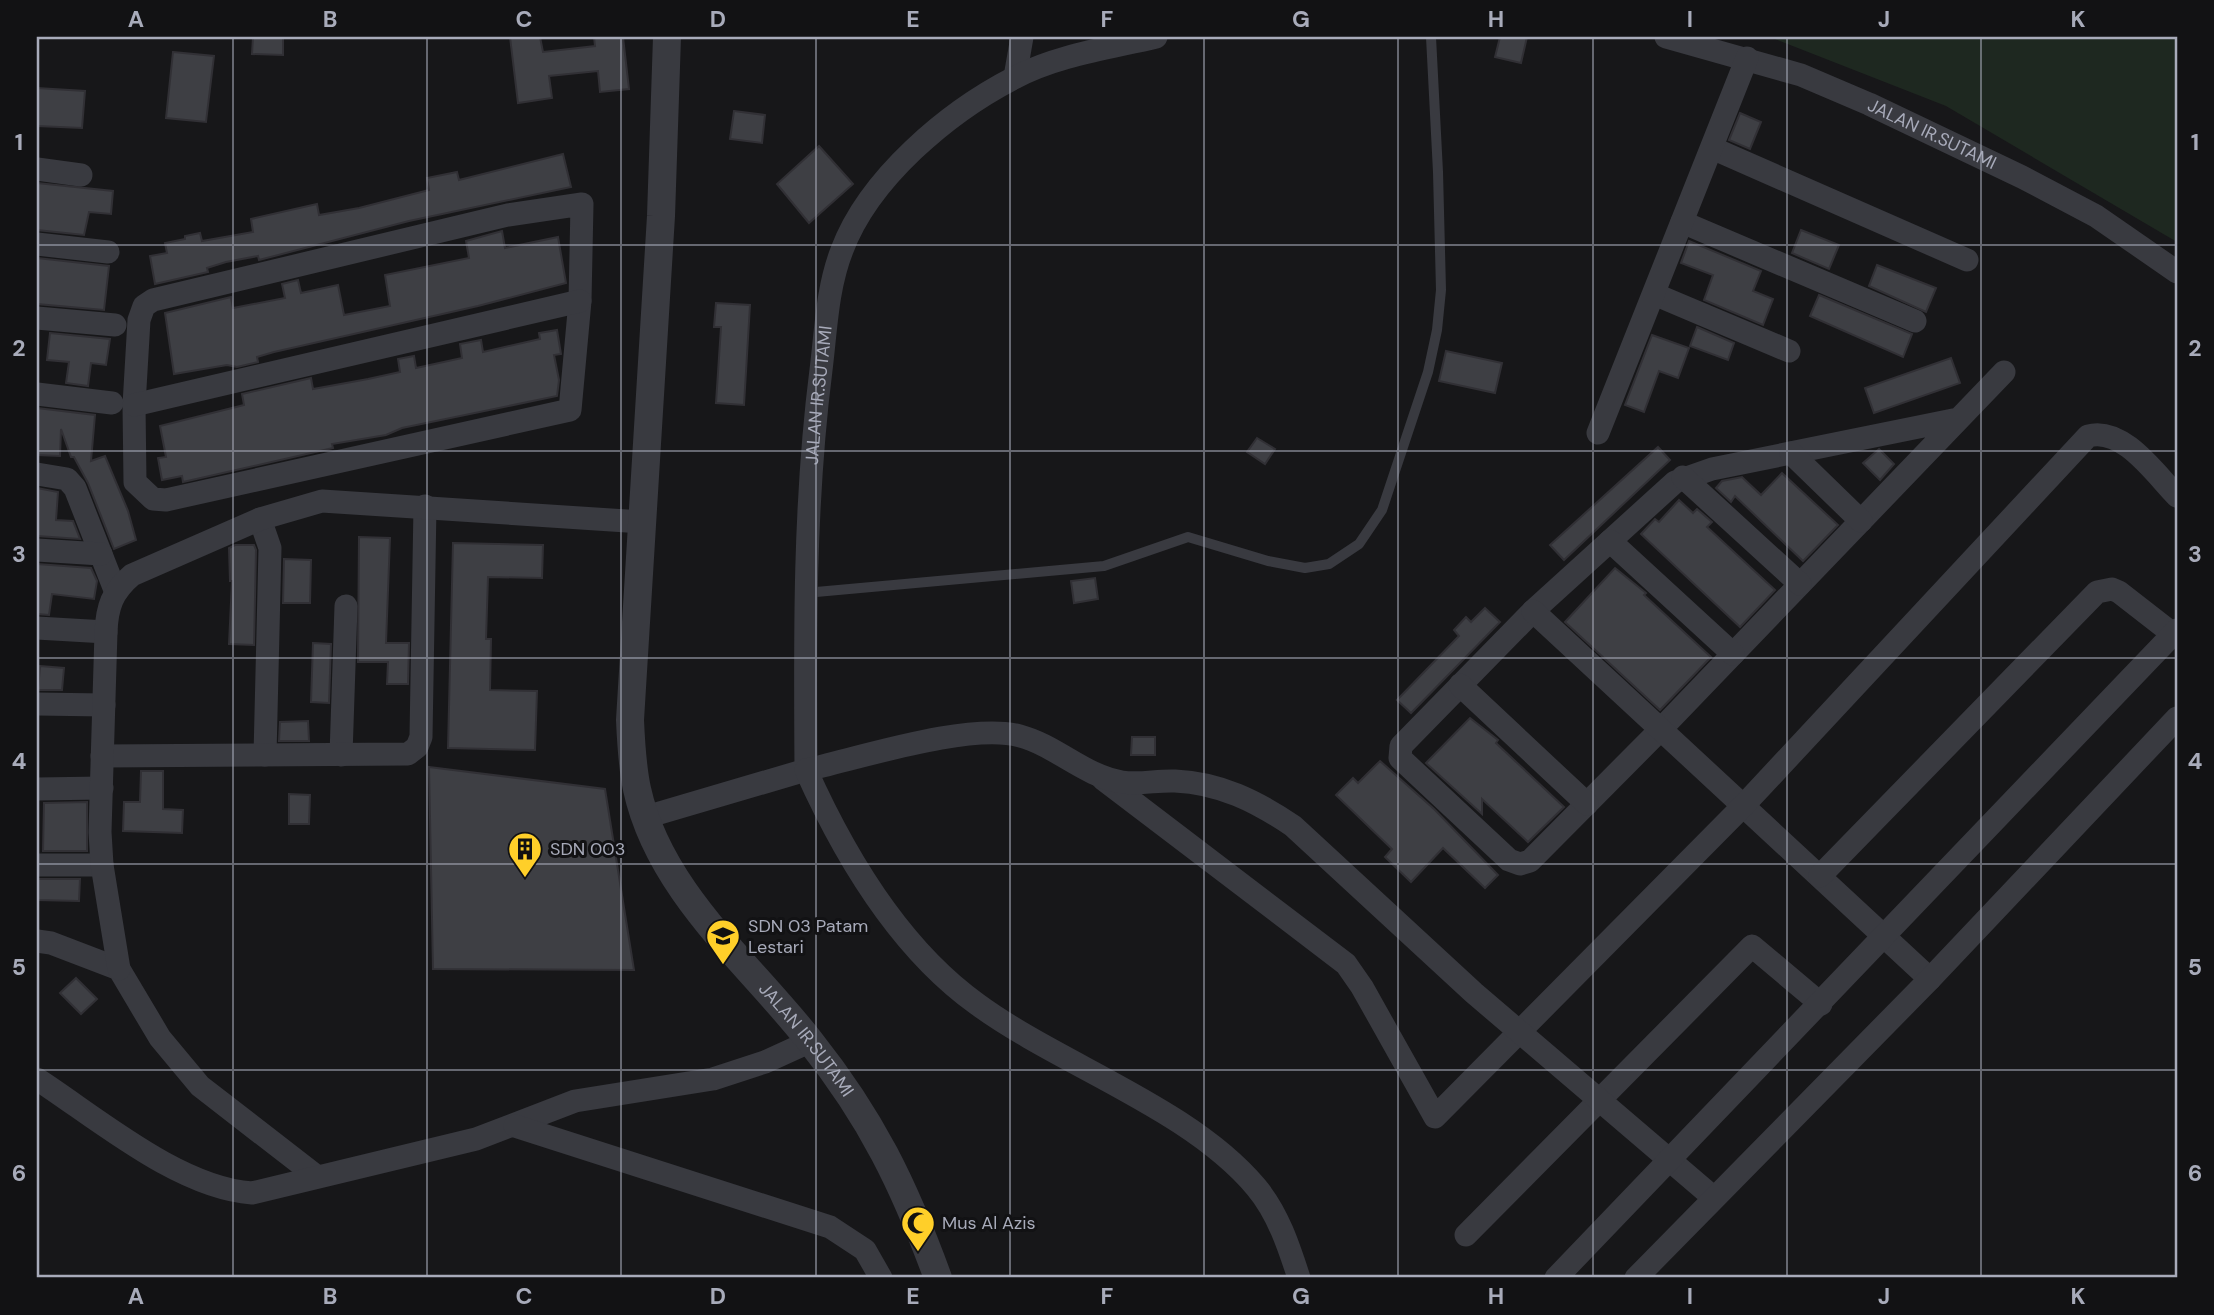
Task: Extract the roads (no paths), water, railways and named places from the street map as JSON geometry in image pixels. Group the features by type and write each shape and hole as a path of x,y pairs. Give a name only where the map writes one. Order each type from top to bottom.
{"street":[{"name":"JALAN IR.SUTAMI","path":"667,37 661,216 630,720 635,780 646,817 678,880 701,914 811,1041 872,1128 893,1165 938,1278"},
{"path":"1016,77 1022,37"},
{"name":"JALAN IR.SUTAMI","path":"806,770 804,593 811,447 832,283 842,249 862,214 902,163 958,112 1016,77 1053,62 1156,37"},
{"name":"JALAN IR.SUTAMI","path":"1666,37 1747,58 1835,89 2022,177 2096,216 2177,272"},
{"path":"1598,433 1747,58"},
{"path":"1712,148 1967,260"},
{"path":"37,169 81,175"},
{"path":"583,204 580,301 570,410 166,500 153,499 135,482 123,404 139,320 144,306 153,300 508,215 583,204"},
{"path":"1682,222 1915,321"},
{"path":"37,244 108,252"},
{"path":"1654,293 1789,351"},
{"path":"37,394 123,404 580,301"},
{"path":"37,318 115,325"},
{"path":"1958,419 1684,477 1533,611 1401,746 1401,758 1509,860 1520,864 1530,861 1662,728 2004,372"},
{"path":"646,817 806,770 956,736 1003,732 1046,747 1100,777 1346,964 1362,987 1435,1117 1744,805 2088,436 2099,433 2124,444 2177,496"},
{"path":"1791,453 1861,521"},
{"path":"37,474 66,479 75,488 115,590"},
{"path":"1684,477 1800,584"},
{"path":"315,1175 200,1086 160,1038 119,969 102,865 106,611 115,590 132,575 150,566 260,519 321,501 642,522"},
{"path":"102,757 408,754 418,747 421,737 425,506"},
{"path":"260,519 270,548 265,755"},
{"path":"1610,541 1733,654"},
{"path":"37,550 101,554"},
{"path":"1556,1278 2175,632 2119,592 2104,589 2097,592 1821,876"},
{"path":"341,755 346,606"},
{"path":"1533,611 1930,979"},
{"path":"37,628 106,632"},
{"path":"1460,685 1587,804"},
{"path":"37,704 104,705"},
{"path":"1636,1278 1930,979 2177,719"},
{"path":"806,770 832,828 864,878 926,960 977,1004 1167,1116 1233,1164 1257,1188 1267,1204 1299,1278"},
{"path":"1100,777 1124,783 1204,783 1266,807 1293,826 1518,1031 1714,1198"},
{"path":"37,789 102,788"},
{"path":"37,865 102,865"},
{"path":"37,941 51,943 119,969"},
{"path":"1466,1235 1752,946 1821,1004"},
{"path":"37,1079 155,1156 230,1191 252,1193 315,1175 450,1146 515,1126 552,1108 575,1101 688,1084 738,1072 811,1041"},
{"path":"515,1126 830,1227 864,1250 881,1278"}],"lane":[{"path":"804,593 1104,566 1188,537 1268,561 1305,568 1329,564 1359,544 1382,510 1428,372 1437,330 1441,290 1439,185 1431,37"}],"place":[{"name":"SDN 003","path":"525,879"},
{"name":"SDN 03 Patam Lestari","path":"723,966"},
{"name":"Mus Al Azis","path":"918,1253"}]}
